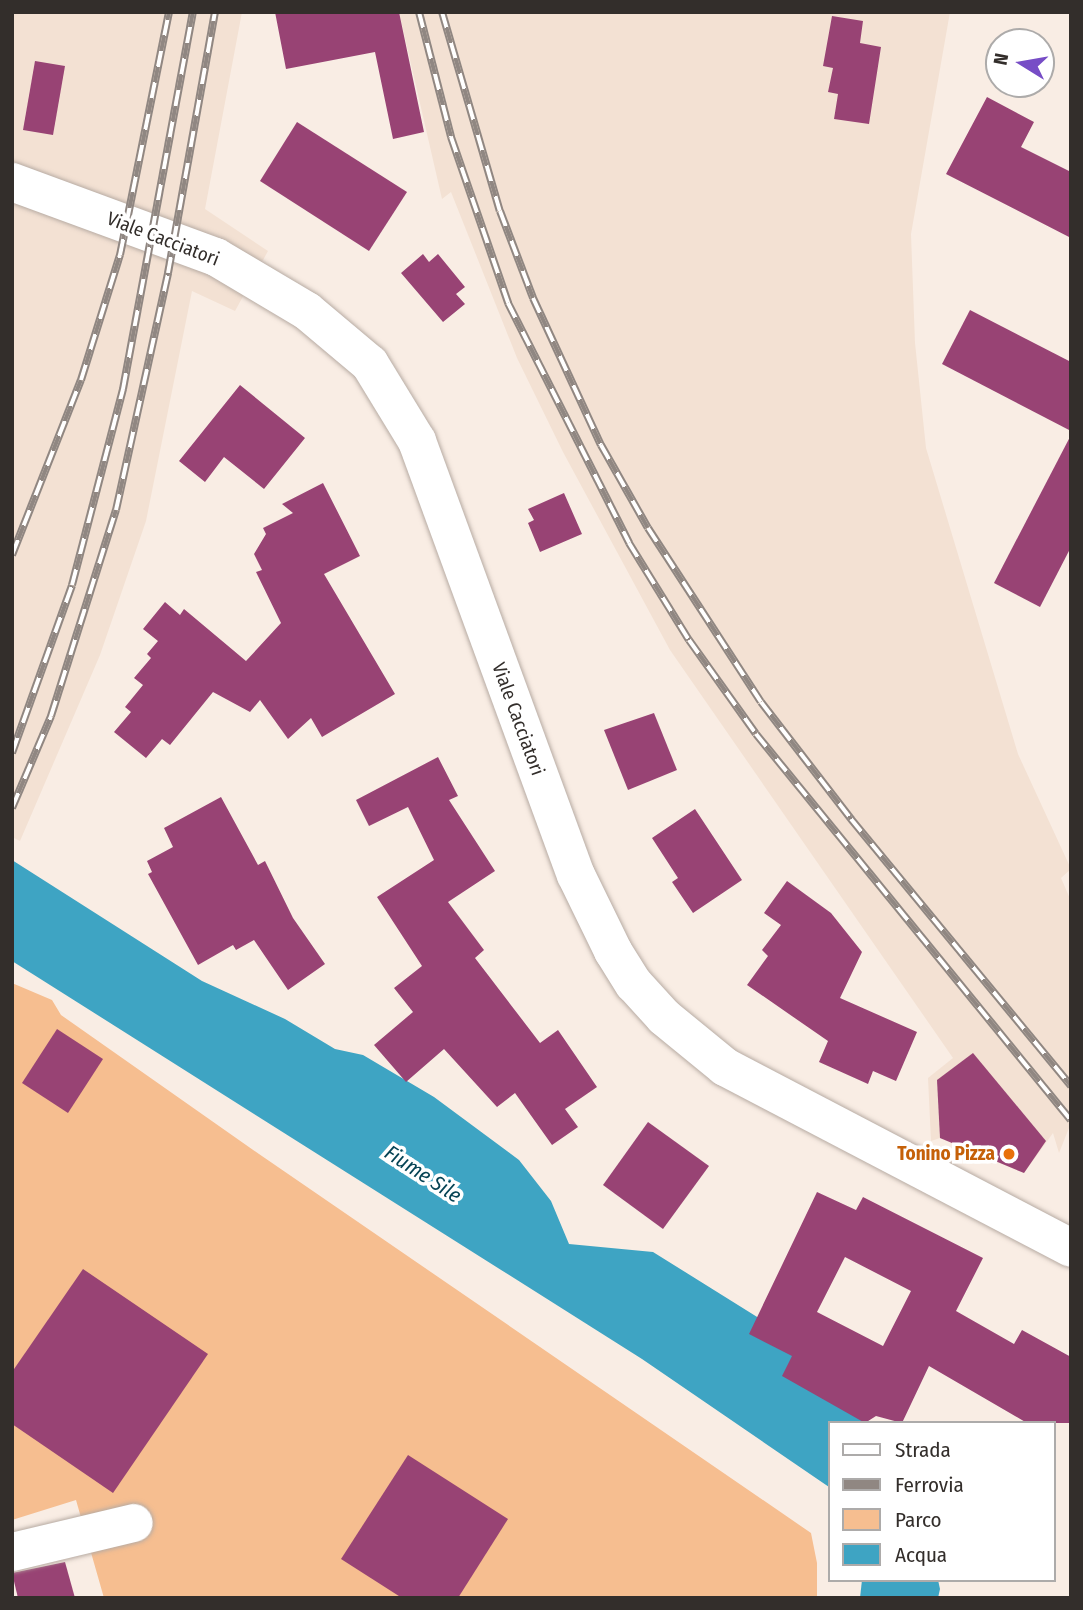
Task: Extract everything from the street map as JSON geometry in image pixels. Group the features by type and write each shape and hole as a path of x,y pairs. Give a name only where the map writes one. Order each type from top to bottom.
{"street":[{"name":"Viale Cacciatori","path":"12,182 216,257 307,311 370,364 417,441 576,875 634,984 664,1017 725,1067 1066,1245"},
{"path":"12,1552 134,1523"}],"shaded area":[{"path":"12,12 242,12 205,209 268,251 235,311 192,291 146,521 100,655 20,841 12,837"},
{"path":"399,12 950,12 911,234 915,343 926,448 1018,754 1071,869 1061,878 1071,901 1071,1123 1059,1153 1053,1133 1024,1173 940,1138 931,1141 928,1078 953,1058 670,650 563,452 517,358 451,192 442,199"}],"green space":[{"path":"12,983 52,1000 61,1015 811,1533 817,1563 817,1598 104,1598 76,1500 12,1520"}],"water":[{"name":"Fiume Sile","path":"12,860 202,981 285,1019 335,1049 363,1055 434,1097 519,1160 551,1201 569,1244 653,1252 775,1328 868,1421 828,1421 828,1486 642,1359 12,961"},
{"path":"862,1582 938,1582 940,1589 938,1598 860,1598"}],"building":[{"path":"275,12 399,12 424,132 393,139 375,52 286,69"},
{"path":"832,16 863,21 860,43 881,47 869,124 834,119 838,94 828,92 833,68 823,66"},
{"path":"35,61 65,66 53,135 23,130"},
{"path":"986,98 989,98 1034,122 1021,147 1071,172 1071,238 946,174"},
{"path":"297,122 407,192 369,251 260,181"},
{"path":"423,254 429,262 438,254 465,287 456,294 465,304 443,322 401,273"},
{"path":"970,310 1071,362 1071,431 942,364"},
{"path":"240,385 305,438 264,489 224,457 205,482 179,461"},
{"path":"1071,435 1071,547 1040,607 994,583"},
{"path":"323,483 360,556 324,574 395,694 322,737 311,718 288,739 260,700 250,712 213,692 170,745 162,739 146,758 114,732 131,712 125,707 143,685 134,678 151,658 147,654 158,641 143,629 165,602 180,615 184,609 246,661 281,623 256,572 262,570 254,554 266,534 263,528 293,513 282,504"},
{"path":"564,493 582,534 540,552 528,523 534,520 528,509"},
{"path":"654,713 677,770 628,790 604,730"},
{"path":"438,757 458,796 449,800 495,871 448,902 484,950 475,958 540,1043 558,1030 597,1087 565,1109 578,1127 552,1145 515,1093 497,1107 444,1049 406,1082 374,1045 413,1012 394,988 422,966 377,897 434,860 408,807 369,826 356,800"},
{"path":"221,797 258,865 265,861 293,918 325,964 288,990 254,940 236,950 233,945 198,965 148,874 152,872 147,861 173,847 164,828"},
{"path":"695,809 742,880 693,913 672,882 678,878 652,838"},
{"path":"787,881 831,913 862,952 840,998 917,1032 896,1081 873,1071 868,1084 819,1062 828,1041 747,985 768,956 762,950 781,925 764,913"},
{"path":"57,1029 103,1059 68,1113 22,1083"},
{"path":"973,1053 1046,1141 1024,1173 940,1138 937,1080"},
{"path":"648,1122 709,1166 663,1229 603,1185"},
{"path":"817,1192 856,1210 863,1197 983,1258 956,1311 1014,1344 1022,1330 1071,1357 1071,1423 1024,1421 929,1366 903,1421 876,1416 868,1421 861,1421 782,1376 792,1356 749,1334","holes":["845,1257 911,1291 883,1346 817,1312"]},
{"path":"83,1269 208,1354 113,1493 12,1424 12,1372"},
{"path":"408,1455 508,1519 458,1598 402,1598 341,1559"},
{"path":"65,1562 75,1598 18,1598 12,1573"}],"railway":[{"path":"12,555 81,380 120,255 169,12"},
{"path":"12,753 72,585 123,389 193,12"},
{"path":"12,808 51,716 116,510 168,273 215,12"},
{"path":"419,12 451,137 508,303 629,543 689,640 756,734 1071,1120"},
{"path":"442,12 500,211 533,298 601,445 648,528 761,702 851,819 1071,1086"}],"place":[{"name":"Tonino Pizza","path":"1009,1154"}]}
